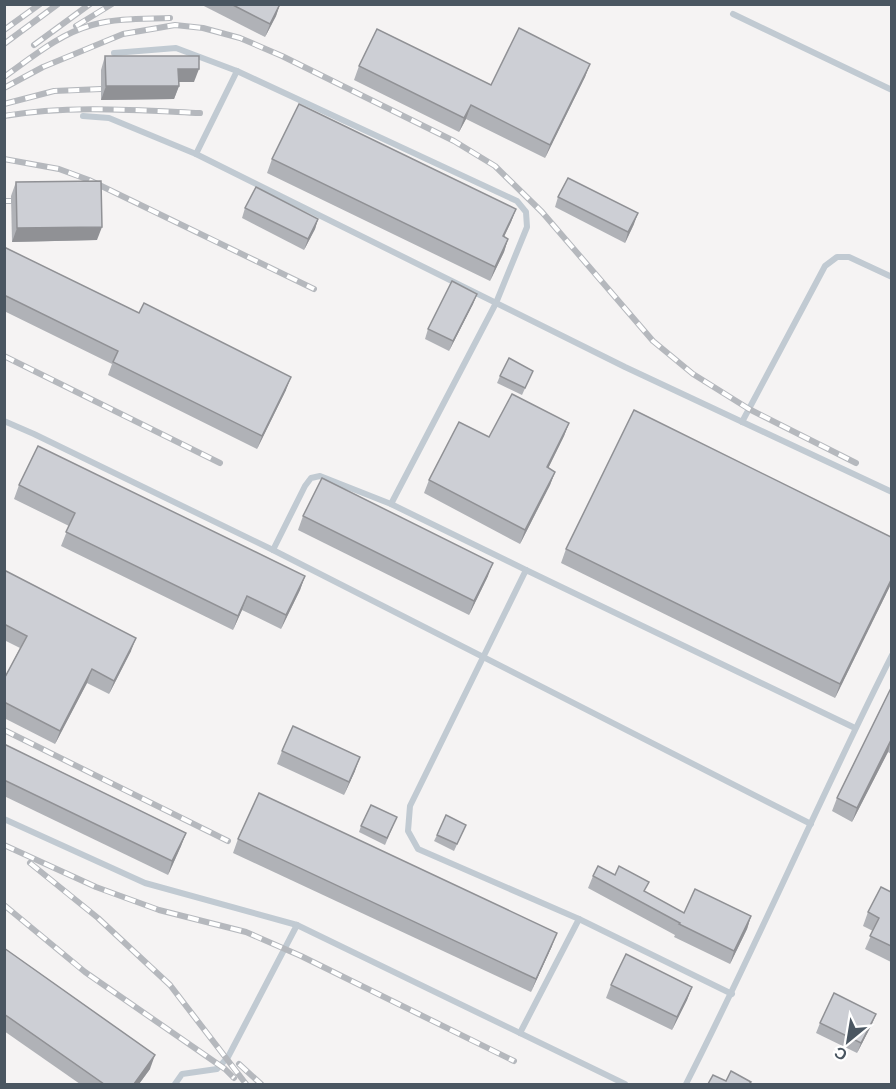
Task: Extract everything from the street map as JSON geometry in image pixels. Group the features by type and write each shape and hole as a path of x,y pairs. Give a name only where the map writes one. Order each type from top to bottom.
{"lane":[{"path":"733,14 891,90"},
{"path":"114,53 176,48 237,71 517,201 526,212 527,227 496,303 391,504"},
{"path":"196,154 237,71"},
{"path":"84,116 109,118 196,154 625,367 891,492"},
{"path":"742,422 825,266 837,257 849,257 891,277"},
{"path":"4,422 34,434 273,550 811,824"},
{"path":"273,550 305,486 311,478 320,476 391,504 855,728"},
{"path":"526,570 410,806 408,831 418,849 579,919 732,994"},
{"path":"686,1084 732,994 891,655"},
{"path":"4,819 144,883 297,925 625,1084"},
{"path":"520,1033 579,919"},
{"path":"175,1084 182,1074 217,1069 228,1057 297,925"}],"building":[{"path":"231,4 280,4 270,24"},
{"path":"519,28 590,64 550,145 471,105 464,118 359,66 377,29 491,85"},
{"path":"105,56 199,56 199,69 178,69 179,86 106,86"},
{"path":"299,104 516,209 503,236 508,239 495,267 272,159"},
{"path":"568,178 638,213 628,232 558,197"},
{"path":"101,181 102,227 17,228 16,182"},
{"path":"256,187 318,219 308,239 245,208"},
{"path":"4,247 139,313 144,303 291,377 262,436 113,362 118,351 4,295"},
{"path":"452,281 477,294 453,341 428,329"},
{"path":"509,358 533,371 525,388 500,376"},
{"path":"512,394 569,423 547,467 555,472 525,530 429,480 459,422 489,437"},
{"path":"634,410 891,537 891,580 840,684 566,549"},
{"path":"38,446 305,576 286,615 247,596 238,616 66,532 75,513 19,485"},
{"path":"322,478 493,563 474,601 303,516"},
{"path":"4,570 136,638 114,681 92,669 60,731 4,702 4,679 27,636 4,624"},
{"path":"891,688 891,740 857,808 837,798"},
{"path":"293,726 360,757 349,782 282,751"},
{"path":"4,744 186,833 172,861 4,780"},
{"path":"259,793 557,933 536,979 238,839"},
{"path":"371,805 397,817 387,838 361,826"},
{"path":"446,815 466,825 457,844 437,835"},
{"path":"598,866 615,875 619,866 649,882 644,891 684,913 695,889 751,916 734,951 679,924 593,876"},
{"path":"881,887 891,892 891,946 870,936 879,918 868,912"},
{"path":"4,948 155,1055 134,1084 104,1084 4,1014"},
{"path":"626,954 692,987 677,1017 611,985"},
{"path":"834,993 876,1014 861,1043 820,1023"},
{"path":"731,1071 751,1082 749,1084 708,1084 713,1075 726,1081"}],"railway":[{"path":"4,30 40,4"},
{"path":"4,44 58,4"},
{"path":"34,45 90,4"},
{"path":"76,26 112,4"},
{"path":"4,77 46,47 80,29 111,21 170,18"},
{"path":"4,88 43,67 123,34 175,25 203,28 240,38 282,56 454,141 495,166 542,212 653,341 693,374 749,409 856,463"},
{"path":"4,104 54,91 101,89"},
{"path":"4,116 77,109 200,113"},
{"path":"4,159 59,169 89,180 314,289"},
{"path":"4,201 11,201"},
{"path":"4,356 220,463"},
{"path":"4,730 228,841"},
{"path":"4,845 96,887 159,910 246,932 301,956 514,1061"},
{"path":"30,863 98,918 170,985 246,1084"},
{"path":"4,905 85,972 225,1069 234,1078"},
{"path":"239,1064 261,1084"}]}
